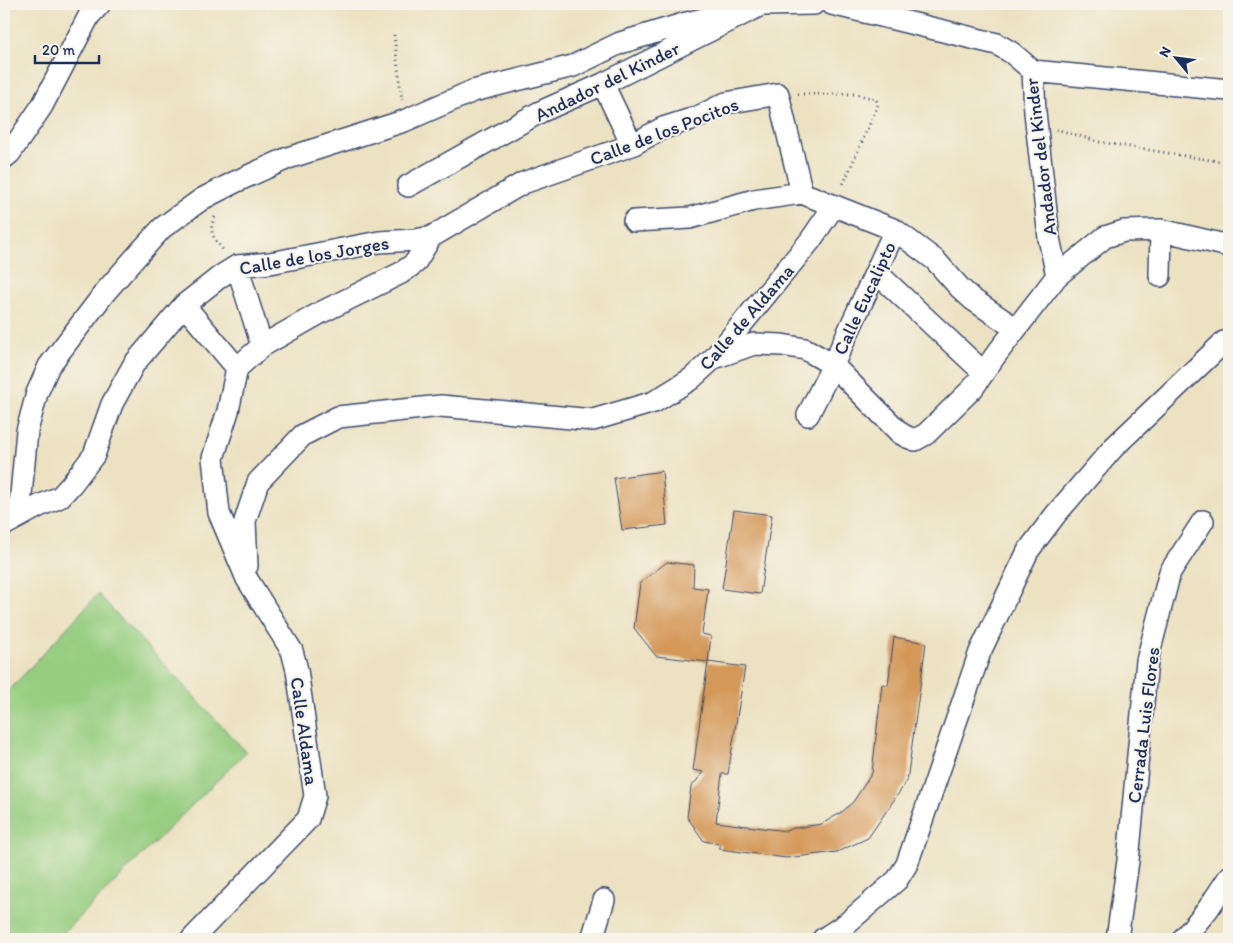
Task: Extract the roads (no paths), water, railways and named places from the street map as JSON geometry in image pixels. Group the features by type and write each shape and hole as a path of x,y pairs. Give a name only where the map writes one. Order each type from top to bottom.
{"street":[{"path":"4,158 10,153 42,106 89,16 100,4"},
{"name":"Andador del Kinder","path":"408,186 540,112 603,84 761,5 814,4"},
{"name":"Andador del Kinder","path":"832,4 997,44 1012,53 1033,71 1049,238 1057,276"},
{"path":"11,521 27,431 37,393 49,366 106,291 162,228 202,199 288,158 404,121 473,91 573,66 620,43 683,24 761,5"},
{"path":"1033,71 1229,90"},
{"path":"603,84 632,145"},
{"name":"Calle de los Pocitos","path":"431,237 523,182 632,145 664,128 698,117 726,103 778,94 802,192"},
{"path":"634,221 690,218 754,200 802,192 895,230 935,260 972,299 1016,329"},
{"name":"Calle de Aldama","path":"247,579 245,521 258,482 303,435 338,417 442,406 592,420 654,402 691,379 714,358 810,242 834,206"},
{"name":"Calle Eucalipto","path":"808,415 895,230"},
{"path":"1160,276 1161,230"},
{"path":"714,358 754,344 782,345 805,349 833,365 900,433 916,440 926,434 973,388 983,372 1057,276 1105,237 1124,231 1161,230 1229,246"},
{"path":"184,305 237,368 262,346 320,313 401,273 415,263 431,237"},
{"name":"Calle de los Jorges","path":"11,521 60,497 71,485 94,455 112,404 134,364 184,305 221,276 237,266 270,263 379,242 431,237"},
{"path":"237,266 262,346"},
{"path":"876,272 983,372"},
{"path":"823,939 846,924 896,880 907,864 980,652 1028,551 1056,514 1114,447 1224,342"},
{"name":"Calle Aldama","path":"192,939 308,819 315,796 297,670 292,651 247,579 219,513 213,458 228,411 237,368"},
{"name":"Cerrada Luis Flores","path":"1118,939 1128,861 1147,661 1170,572 1203,521"},
{"path":"1183,939 1208,908 1229,876"},
{"path":"592,939 604,900"}]}
